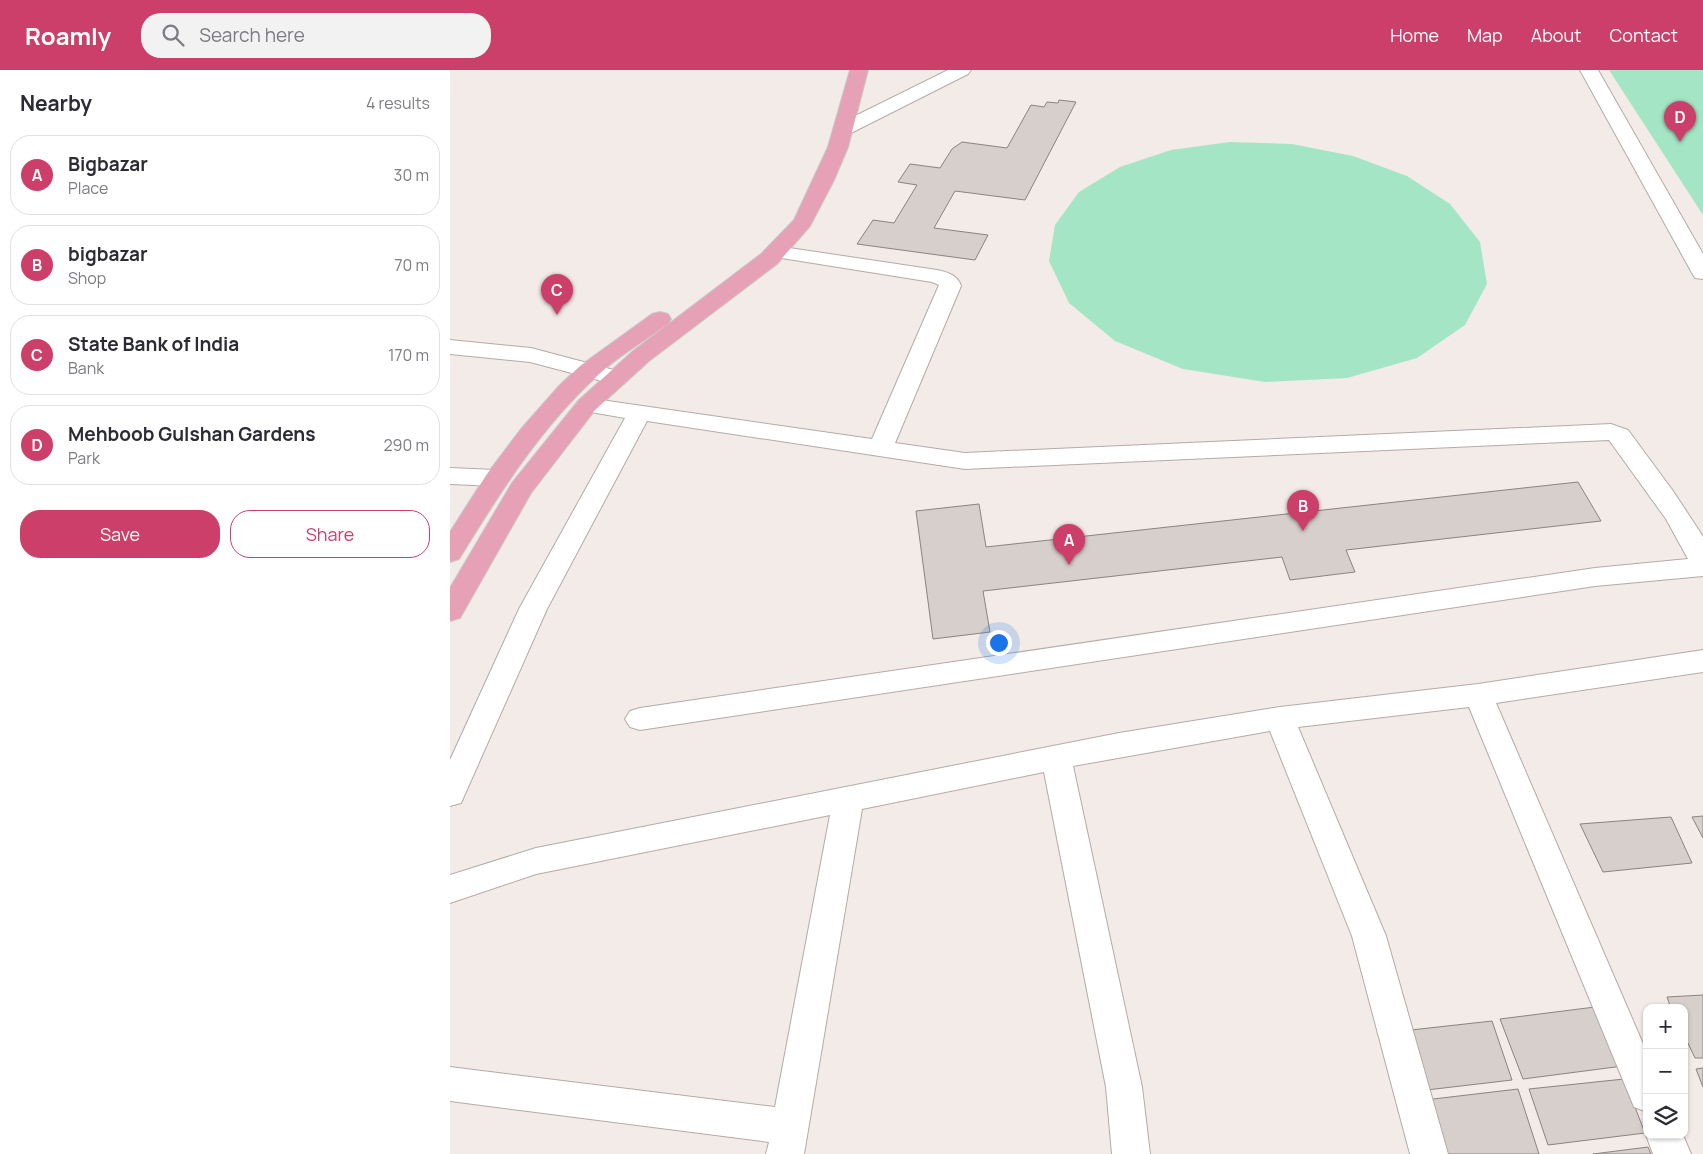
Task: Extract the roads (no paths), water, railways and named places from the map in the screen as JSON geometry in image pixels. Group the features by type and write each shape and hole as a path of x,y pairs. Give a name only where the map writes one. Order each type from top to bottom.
{"main road":[{"path":"450,553 496,478 528,434 590,369 744,261 778,229 795,207 817,154 835,99 840,70"},
{"path":"450,611 521,489 587,405 641,356 769,259 803,222 838,147 859,70"}],"street":[{"path":"842,130 962,70"},
{"path":"1589,70 1703,273"},
{"path":"776,252 937,276 949,282 950,286 880,448"},
{"path":"450,347 531,355 590,369 617,378"},
{"path":"587,405 965,461 1611,432 1619,435 1683,524 1703,562"},
{"path":"450,794 533,609 640,413"},
{"path":"450,476 496,478"},
{"path":"640,719 1585,578 1703,567"},
{"path":"450,889 536,861 1119,744 1280,718 1478,695 1703,661"},
{"path":"1478,695 1647,1094"},
{"path":"1280,718 1369,936 1429,1154"},
{"path":"1056,757 1124,1087 1131,1154"},
{"path":"450,1084 788,1141 848,799"},
{"path":"1666,1139 1672,1154"}],"place":[{"name":"Mehboob Gulshan Gardens","path":"1680,142"},
{"name":"State Bank of India","path":"557,315"},
{"name":"bigbazar","path":"1303,531"},
{"name":"Bigbazar","path":"1069,565"}]}
